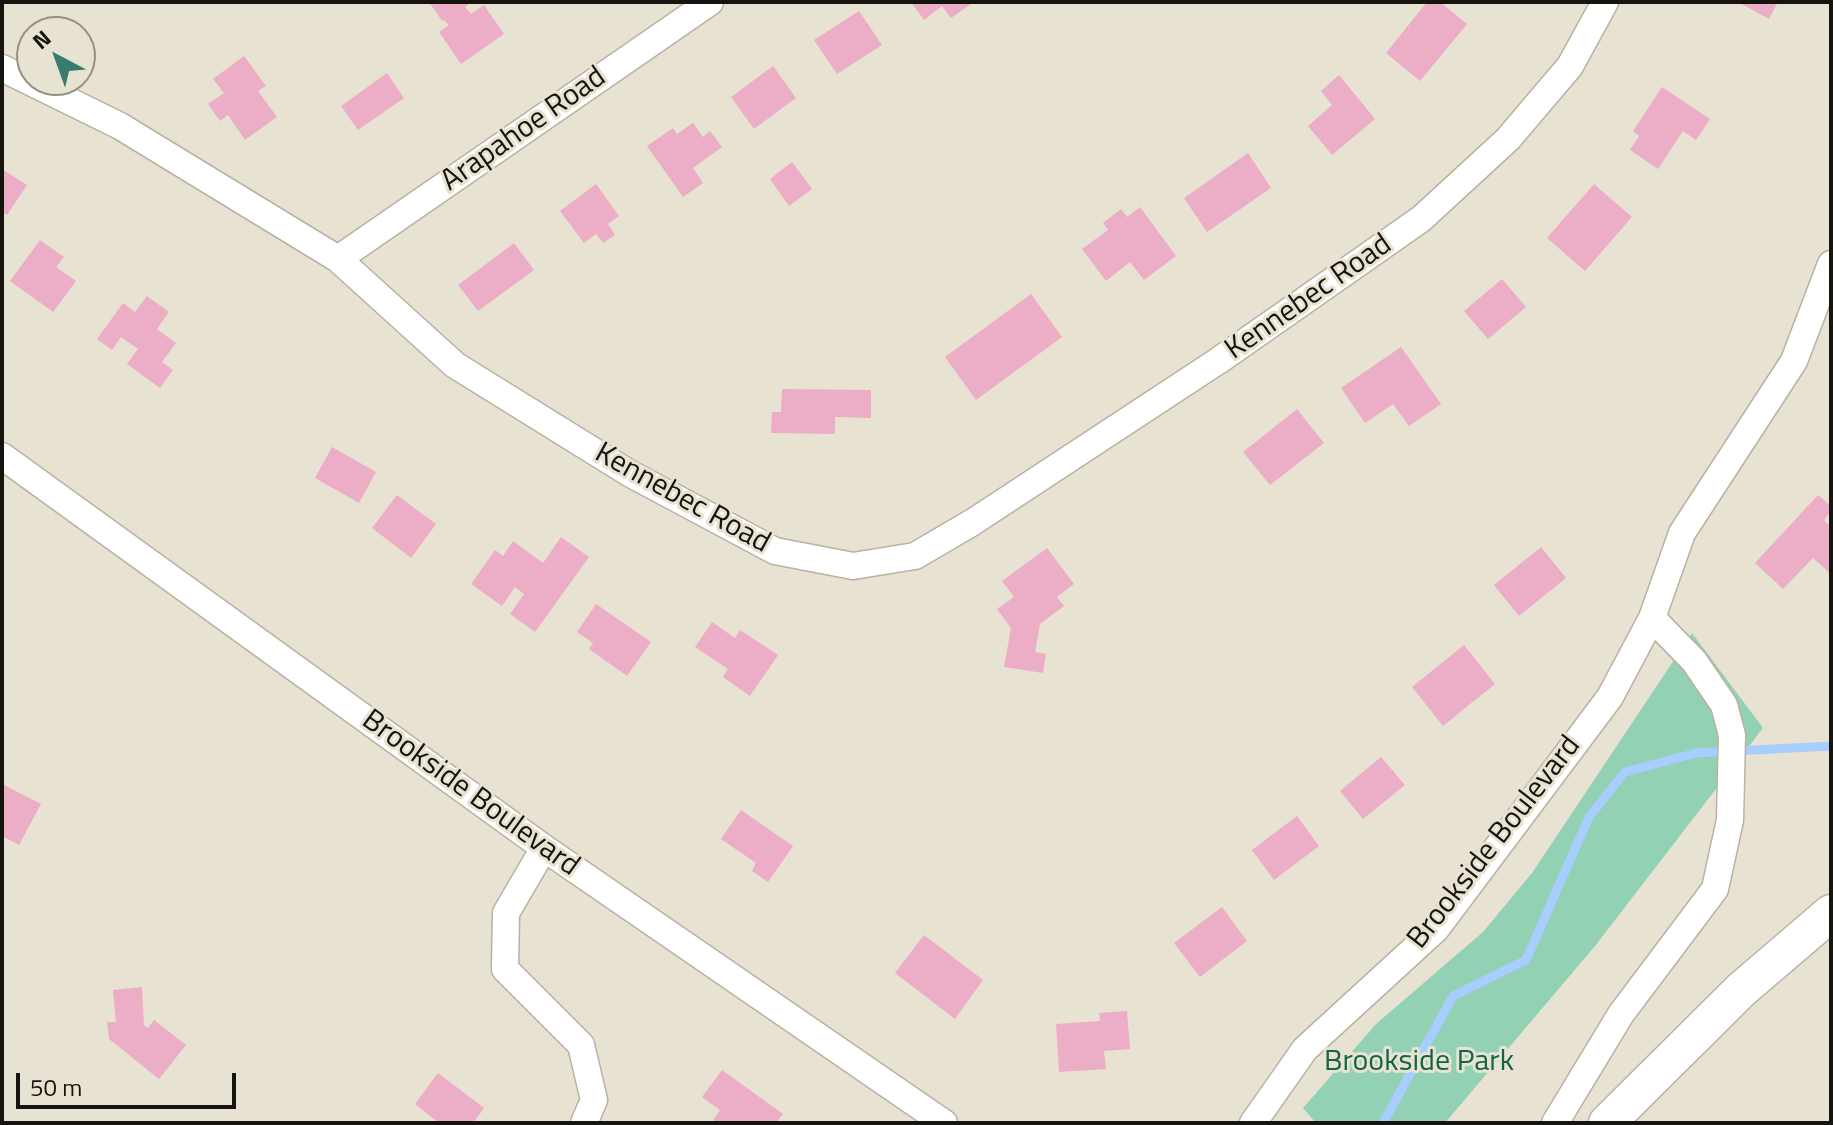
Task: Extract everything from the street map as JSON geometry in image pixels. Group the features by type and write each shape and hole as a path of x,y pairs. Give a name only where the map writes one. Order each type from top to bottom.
{"street":[{"name":"Arapahoe Road","path":"338,259 710,2"},
{"name":"Kennebec Road","path":"2,68 120,126 338,259 455,365 629,473 775,551 853,566 915,556 973,522 1218,361 1421,219 1508,139 1570,66 1605,2"},
{"name":"Brookside Boulevard","path":"1253,1123 1305,1049 1436,929 1610,697 1652,618 1682,533 1794,361 1831,264"},
{"name":"Brookside Boulevard","path":"2,456 544,848 944,1123"},
{"path":"1555,1123 1621,1014 1715,889 1730,820 1732,735 1724,705 1694,661 1652,618"},
{"path":"544,848 506,913 505,969 581,1045 594,1100 584,1123"},
{"path":"1607,1123 1741,990 1831,913"}],"green space":[{"name":"Brookside Park","path":"1692,633 1763,728 1595,946 1445,1123 1316,1123 1303,1108 1376,1024 1483,932 1532,873"}],"building":[{"path":"429,2 471,2 465,7 471,14 484,5 504,34 461,64 439,32 449,25 442,21"},
{"path":"911,2 974,2 951,18 942,6 924,20"},
{"path":"1427,2 1440,2 1467,24 1420,81 1386,53"},
{"path":"1738,2 1778,2 1769,19"},
{"path":"859,11 882,45 837,74 814,40"},
{"path":"244,56 266,86 258,91 277,117 245,140 228,115 220,121 208,104 224,93 213,79"},
{"path":"773,66 796,98 754,129 731,97"},
{"path":"387,73 404,98 358,130 341,106"},
{"path":"1339,75 1375,119 1332,155 1308,126 1332,105 1321,91"},
{"path":"1662,87 1710,119 1696,140 1683,131 1658,169 1630,150 1639,136 1633,131"},
{"path":"693,123 703,137 710,131 722,147 693,168 703,183 683,197 647,146 673,128 677,134"},
{"path":"1248,153 1271,188 1207,232 1184,198"},
{"path":"792,162 812,189 789,206 770,179"},
{"path":"2,169 27,185 7,215 2,212"},
{"path":"596,184 619,216 608,224 615,235 603,243 596,234 584,243 560,211"},
{"path":"1594,184 1632,217 1585,271 1547,238"},
{"path":"1140,207 1176,256 1144,280 1130,262 1106,281 1082,249 1108,230 1103,223 1121,209 1127,217"},
{"path":"40,240 64,257 56,267 76,281 53,312 10,281"},
{"path":"514,243 534,270 478,311 458,285"},
{"path":"1502,279 1526,307 1488,339 1464,311"},
{"path":"1031,294 1062,337 976,400 945,357"},
{"path":"147,296 169,312 157,329 176,343 162,362 173,370 160,388 127,364 138,349 121,337 112,350 97,339 123,303 135,312"},
{"path":"1401,347 1441,404 1409,426 1393,404 1365,423 1341,388"},
{"path":"782,389 871,390 871,418 835,417 835,434 771,433 772,412 781,412"},
{"path":"1297,409 1324,443 1270,485 1243,452"},
{"path":"332,447 376,472 359,503 315,478"},
{"path":"397,495 436,524 411,558 372,528"},
{"path":"1818,495 1831,506 1824,520 1831,527 1831,574 1813,558 1783,589 1755,563"},
{"path":"561,537 589,557 535,632 510,614 524,594 515,587 502,606 471,584 495,550 503,556 513,541 543,563"},
{"path":"1541,547 1566,578 1519,616 1494,585"},
{"path":"1047,548 1074,584 1057,597 1064,606 1040,624 1035,652 1046,654 1043,673 1004,667 1011,628 997,609 1014,597 1002,581"},
{"path":"596,604 651,642 627,676 589,649 593,643 577,632"},
{"path":"712,622 735,638 740,630 778,655 750,696 723,677 728,669 695,647"},
{"path":"1464,645 1495,684 1443,726 1412,687"},
{"path":"1381,757 1405,785 1363,819 1340,791"},
{"path":"2,784 41,804 19,845 2,836"},
{"path":"741,810 793,846 768,882 752,871 756,863 721,839"},
{"path":"1297,816 1319,846 1274,880 1252,850"},
{"path":"1222,907 1247,941 1200,977 1174,943"},
{"path":"924,935 983,980 955,1019 895,973"},
{"path":"142,987 144,1025 148,1028 154,1020 186,1045 159,1079 109,1039 107,1022 116,1022 113,990"},
{"path":"1127,1011 1130,1049 1104,1051 1106,1069 1059,1072 1056,1024 1100,1021 1099,1013"},
{"path":"722,1070 783,1114 776,1123 717,1123 713,1120 720,1110 702,1097"},
{"path":"438,1073 484,1108 473,1123 439,1123 415,1104"}],"waterway":[{"path":"1383,1123 1453,996 1526,960 1589,817 1625,772 1696,753 1831,746"}]}
